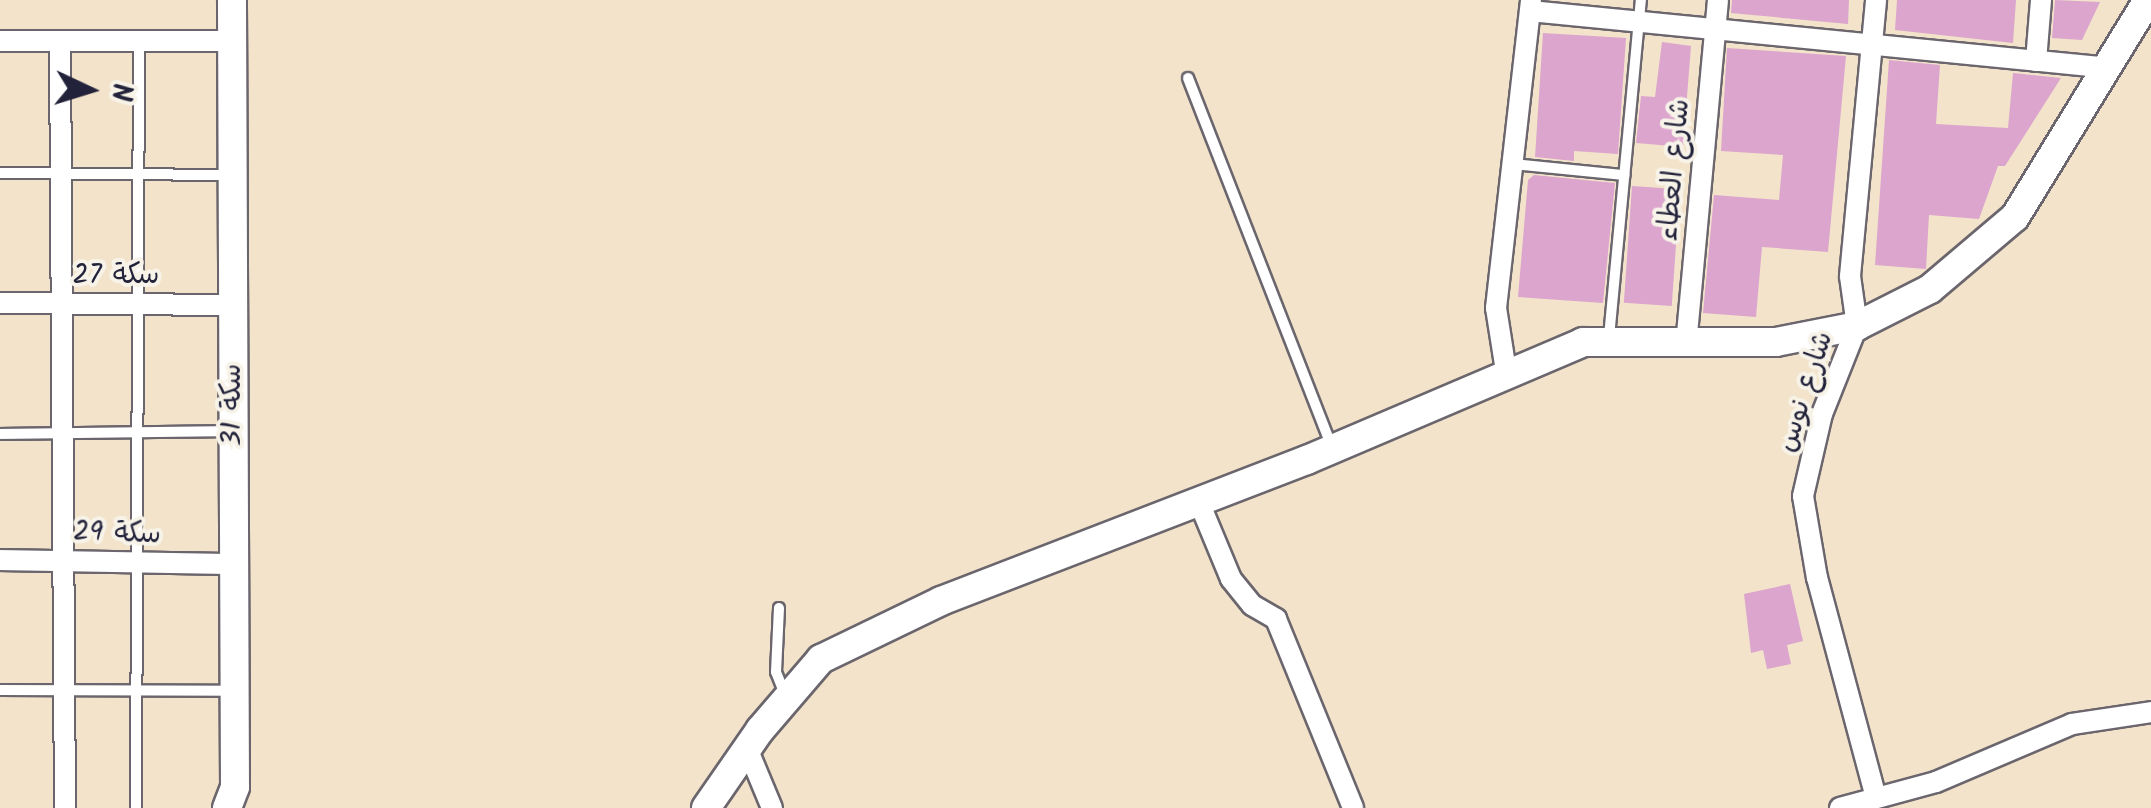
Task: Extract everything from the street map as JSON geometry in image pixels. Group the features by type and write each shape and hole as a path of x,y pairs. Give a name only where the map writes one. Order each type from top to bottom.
{"street":[{"name":"سكة 31","path":"227,808 236,786 232,0"},
{"name":"شارع العطاء","path":"1686,344 1718,0"},
{"name":"شارع نوس","path":"1875,794 1817,578 1803,496 1822,414 1857,326 1850,276 1876,0"},
{"path":"2036,61 2041,0"},
{"path":"706,808 786,696 821,659 872,632 1332,450 1506,371 1583,342 1776,342 1857,326 1930,289 1993,240 2036,187 2148,0"},
{"path":"1506,371 1496,308 1530,6 1639,22 2110,68"},
{"path":"0,41 232,41"},
{"path":"60,42 67,560 65,808"},
{"name":"سكة 27","path":"0,303 233,305"},
{"path":"1199,502 1231,578 1252,604 1276,619 1353,808"},
{"name":"سكة 29","path":"0,560 233,564"},
{"path":"1840,808 1875,794 1936,782 2072,724 2151,712"},
{"path":"747,748 772,808"}],"lane":[{"path":"1608,341 1641,0"},
{"path":"136,808 142,563 139,41"},
{"path":"1188,78 1332,450"},
{"path":"1513,164 1624,175"},
{"path":"0,173 232,175"},
{"path":"0,434 233,432"},
{"path":"780,608 776,672 786,696"},
{"path":"0,690 234,691"}],"building":[{"path":"1732,0 1849,0 1848,24 1731,13"},
{"path":"1897,0 2016,0 2013,43 1895,30"},
{"path":"2055,0 2100,2 2082,40 2052,38"},
{"path":"1543,33 1626,38 1618,154 1574,151 1574,161 1535,157"},
{"path":"1662,42 1691,46 1683,147 1636,143 1641,96 1655,97"},
{"path":"1727,48 1846,56 1828,252 1762,247 1756,317 1703,313 1714,195 1779,200 1783,155 1721,151"},
{"path":"1889,60 1940,65 1936,124 2008,128 2013,73 2061,78 2005,166 1998,166 1979,219 1929,215 1926,269 1875,265"},
{"path":"1534,175 1615,183 1603,303 1518,297 1528,180"},
{"path":"1632,186 1680,189 1672,306 1624,303"},
{"path":"1790,584 1803,641 1787,645 1791,664 1767,669 1763,650 1751,653 1744,594"}]}
